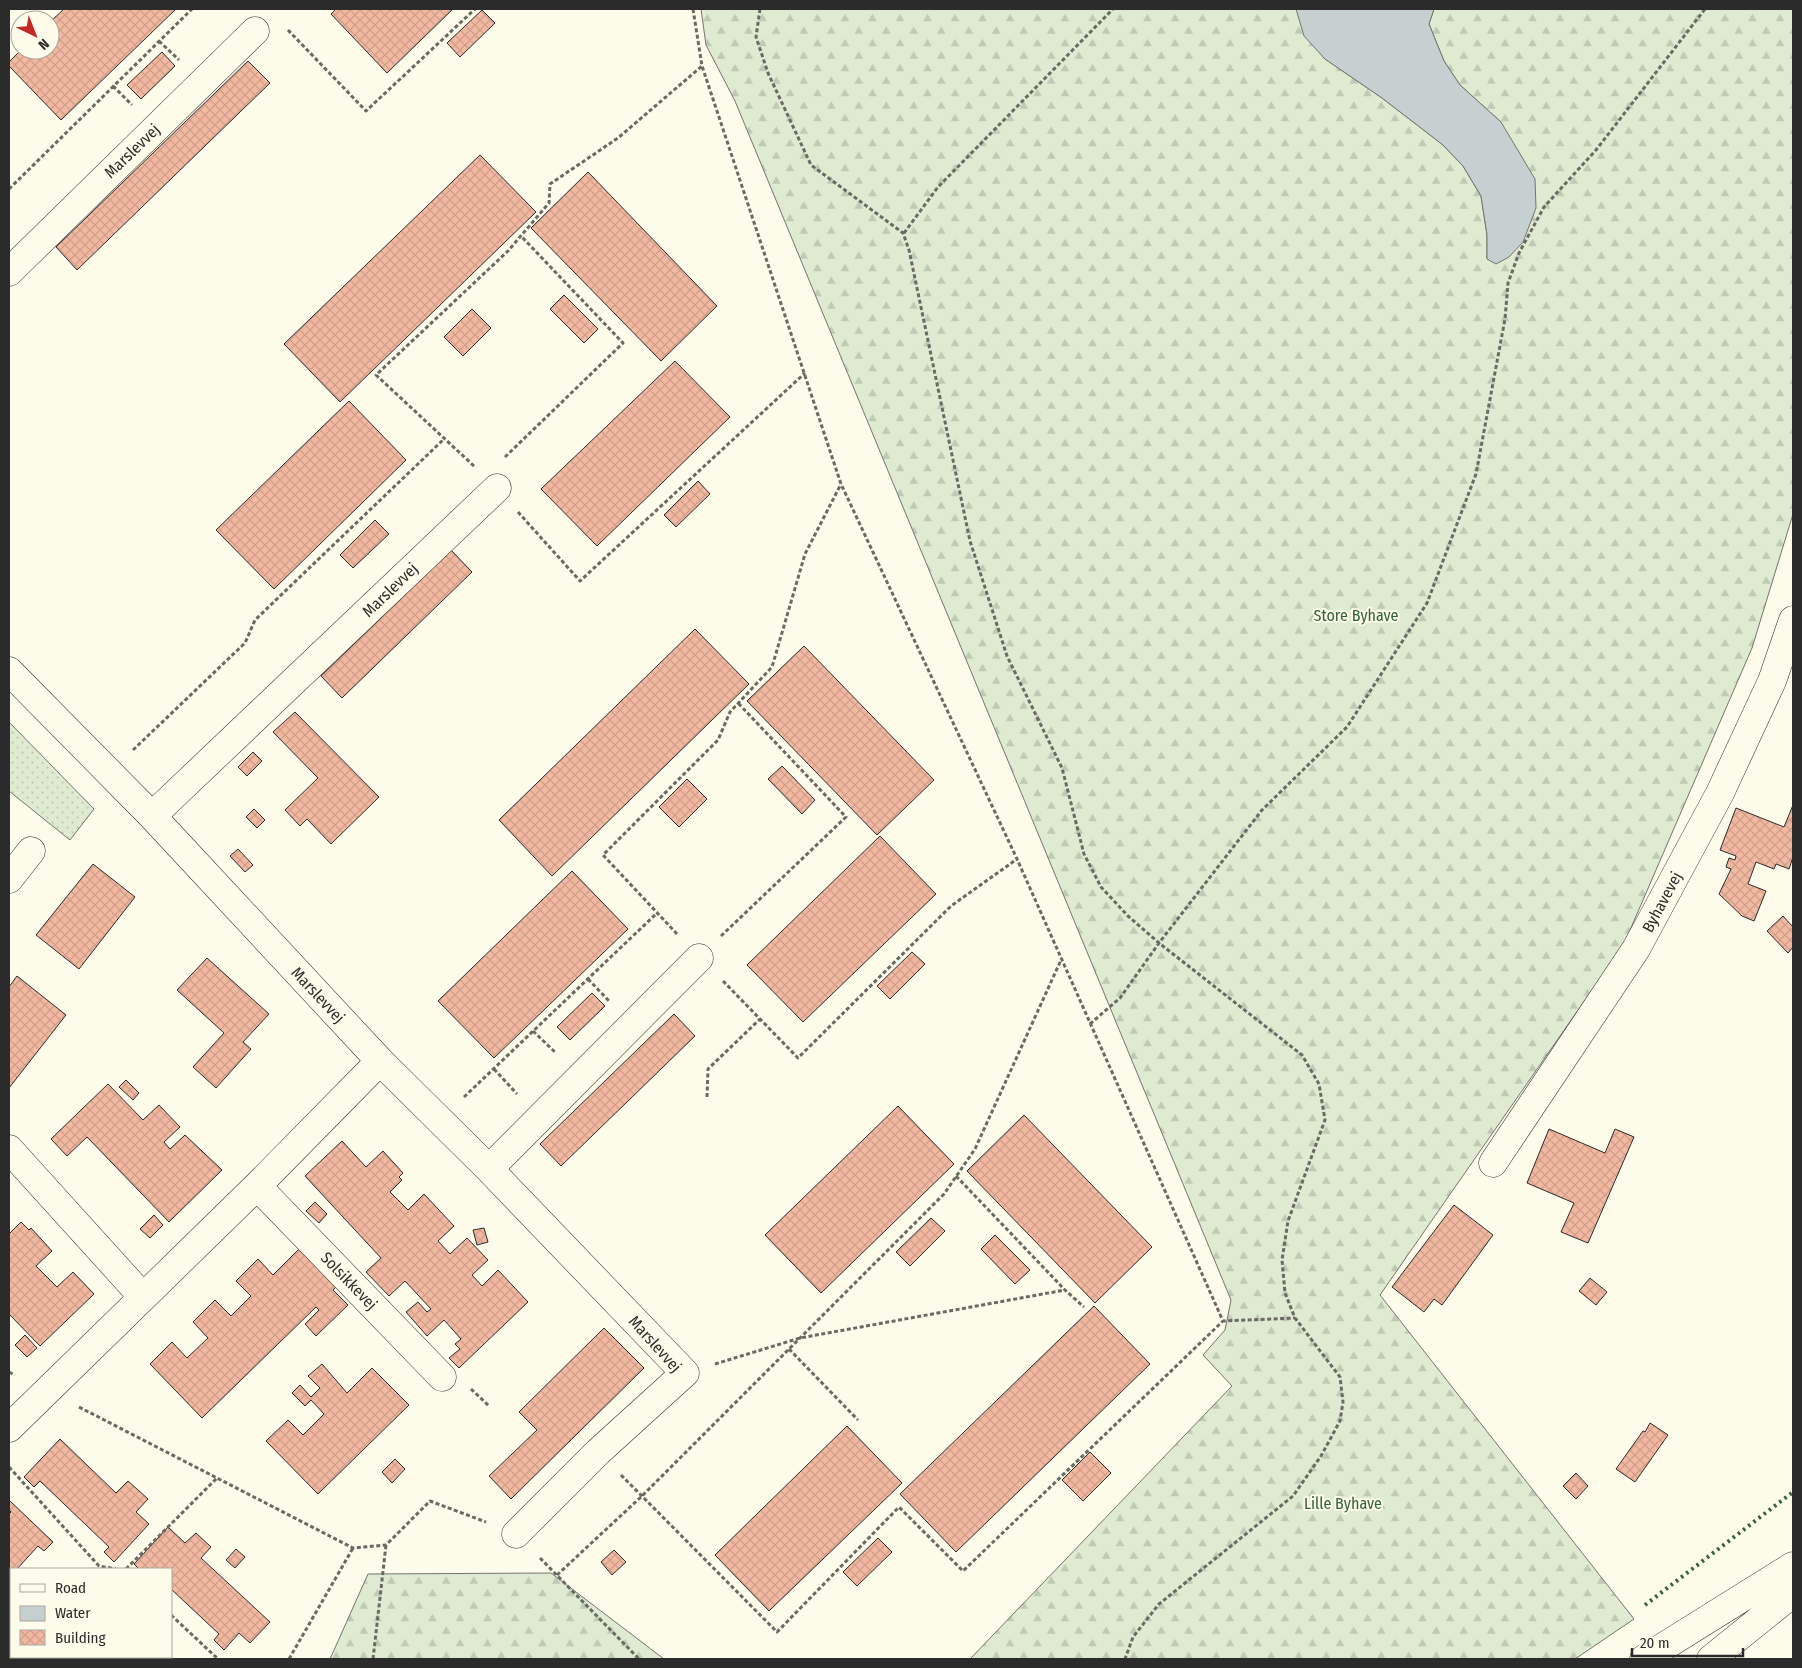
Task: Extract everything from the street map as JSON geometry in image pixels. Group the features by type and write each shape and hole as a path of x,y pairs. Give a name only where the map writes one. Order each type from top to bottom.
{"street":[{"name":"Marslevvej","path":"9,272 255,31"},
{"name":"Marslevvej","path":"152,816 491,482"},
{"name":"Byhavevej","path":"1493,1163 1636,949 1720,793 1772,681 1793,620"},
{"name":"Marslevvej","path":"9,671 152,816 380,1061 685,1373 598,1452 516,1534"},
{"path":"9,879 31,851"},
{"path":"488,1170 699,958"},
{"path":"9,1428 257,1186 380,1061"},
{"path":"9,1149 143,1297"},
{"name":"Solsikkevej","path":"257,1186 442,1377"},
{"path":"1644,1659 1793,1566"},
{"path":"1711,1659 1793,1593"}],"path":[{"path":"9,189 192,9"},
{"path":"284,26 366,111 475,9"},
{"path":"693,9 702,66 841,484 1017,859 1222,1321"},
{"path":"760,9 756,37 768,74 811,165 904,233 970,542 1007,656 1062,768 1084,854 1101,887 1128,916 1159,943 1302,1055 1319,1084 1325,1120 1288,1221 1282,1260 1285,1293 1295,1318 1340,1377 1343,1402 1340,1421 1321,1456 1293,1496 1159,1604 1133,1637 1125,1659"},
{"path":"904,233 938,187 1113,9"},
{"path":"1090,1024 1120,998 1159,943 1262,810 1346,727 1427,603 1476,474 1505,319 1508,283 1519,253 1544,207 1596,150 1705,9"},
{"path":"702,66 618,138 550,184 549,203 502,258 376,375 491,482 580,581 805,373"},
{"path":"491,482 623,343 521,236"},
{"path":"109,772 245,643 255,620 444,438"},
{"path":"841,484 805,554 772,667 730,712 718,740 603,855 699,958 798,1058 951,906 1017,859"},
{"path":"699,958 846,816 738,703"},
{"path":"440,1121 657,913"},
{"path":"557,1575 642,1496 944,1194 975,1149 1062,959"},
{"path":"708,1097 708,1069 760,1019"},
{"path":"956,1176 1065,1290 1084,1307"},
{"path":"685,1373 800,1338 1065,1290"},
{"path":"598,1452 777,1632 899,1507 963,1571 1222,1321 1295,1318"},
{"path":"789,1349 858,1420"},
{"path":"47,1391 353,1548 386,1545"},
{"path":"9,1467 99,1566 110,1568"},
{"path":"127,1568 217,1478"},
{"path":"373,1659 386,1545 430,1501 516,1534 639,1659"},
{"path":"289,1659 353,1548"},
{"path":"172,1616 218,1659"}],"green space":[{"name":"Store Byhave","path":"701,9 1296,9 1325,59 1382,98 1443,145 1463,166 1481,196 1487,235 1487,258 1501,122 1460,85 1444,61 1429,24 1434,9 1793,9 1793,514 1752,648 1624,944 1380,1295 1634,1619 1575,1659 970,1659 1232,1386 1203,1355 1225,1330 1231,1300 735,101 706,45"},
{"path":"9,722 94,809 70,840 9,791"},
{"path":"551,1573 664,1659 330,1659 368,1574"}],"water":[{"path":"1296,9 1434,9 1429,24 1444,61 1460,85 1501,122 1535,179 1536,208 1523,242 1509,257 1496,264 1487,259 1487,235 1481,196 1463,166 1443,145 1382,98 1325,59 1304,36"}],"building":[{"path":"64,9 176,9 61,120 9,66 11,60 60,60 60,13"},
{"path":"336,9 453,9 387,73 331,14"},
{"path":"482,10 495,23 460,57 447,43"},
{"path":"162,52 175,66 141,99 127,85"},
{"path":"248,61 270,83 77,270 56,247"},
{"path":"480,155 536,212 340,402 284,344"},
{"path":"588,172 717,306 661,361 531,228"},
{"path":"564,295 598,329 584,343 550,309"},
{"path":"472,309 491,328 463,356 444,337"},
{"path":"675,361 730,417 597,546 541,489"},
{"path":"349,401 406,460 274,589 216,530"},
{"path":"698,481 710,494 676,527 664,515"},
{"path":"375,520 389,534 353,568 340,555"},
{"path":"451,550 472,572 342,698 321,676"},
{"path":"695,629 749,684 552,876 499,820"},
{"path":"804,646 934,780 877,835 747,701"},
{"path":"295,712 379,797 331,844 307,819 300,826 285,810 318,778 273,732"},
{"path":"253,752 262,761 247,776 238,767"},
{"path":"782,766 815,800 802,814 768,779"},
{"path":"687,779 707,799 679,827 659,807"},
{"path":"1793,805 1793,857 1789,869 1776,864 1774,869 1756,862 1748,884 1766,891 1754,921 1742,916 1719,894 1731,869 1726,867 1729,858 1735,860 1736,856 1720,850 1736,808 1784,827"},
{"path":"254,809 265,820 257,828 246,817"},
{"path":"880,836 936,894 803,1022 747,965"},
{"path":"238,849 253,865 245,872 230,856"},
{"path":"93,864 135,897 79,969 36,935"},
{"path":"572,871 628,929 494,1058 438,1001"},
{"path":"1783,916 1793,927 1793,947 1788,953 1767,931"},
{"path":"912,952 925,964 890,999 877,986"},
{"path":"207,958 269,1014 243,1042 251,1049 216,1088 193,1067 224,1033 177,990"},
{"path":"17,976 66,1015 9,1088 9,987"},
{"path":"592,993 605,1006 570,1040 557,1027"},
{"path":"674,1014 695,1036 561,1166 540,1144"},
{"path":"126,1080 139,1093 133,1100 119,1087"},
{"path":"108,1084 143,1120 159,1105 180,1127 164,1142 170,1149 185,1135 222,1170 169,1222 87,1137 67,1156 51,1139"},
{"path":"898,1106 954,1164 821,1293 765,1235"},
{"path":"1024,1115 1152,1247 1095,1303 967,1171"},
{"path":"1549,1129 1605,1153 1615,1129 1634,1137 1588,1243 1561,1232 1574,1203 1527,1183"},
{"path":"342,1141 366,1167 383,1151 403,1173 399,1177 402,1180 390,1192 408,1210 424,1194 454,1226 438,1241 450,1254 467,1238 488,1260 472,1275 482,1286 498,1270 528,1302 459,1368 449,1358 460,1349 455,1344 461,1339 444,1320 427,1336 406,1312 418,1302 427,1312 431,1309 405,1281 389,1296 366,1272 381,1258 305,1176"},
{"path":"315,1202 327,1214 319,1223 306,1211"},
{"path":"1454,1205 1493,1235 1442,1305 1434,1299 1424,1312 1392,1287"},
{"path":"154,1215 163,1225 150,1238 140,1229"},
{"path":"931,1218 945,1231 910,1266 896,1252"},
{"path":"21,1222 29,1230 31,1228 52,1251 36,1266 57,1287 73,1272 94,1294 40,1346 9,1314 9,1234"},
{"path":"484,1228 488,1242 477,1245 473,1230"},
{"path":"995,1235 1030,1270 1015,1284 981,1249"},
{"path":"299,1249 336,1287 333,1290 348,1305 316,1336 305,1324 319,1310 316,1307 202,1418 150,1364 172,1342 187,1358 208,1338 193,1322 215,1300 231,1316 251,1296 236,1281 258,1259 273,1275"},
{"path":"1590,1278 1607,1292 1596,1305 1579,1291"},
{"path":"1094,1306 1150,1364 956,1552 900,1494"},
{"path":"604,1328 644,1368 511,1499 489,1476 537,1430 519,1412"},
{"path":"25,1335 37,1348 27,1357 15,1345"},
{"path":"322,1364 347,1393 372,1368 409,1405 318,1494 266,1441 288,1420 303,1435 324,1414 311,1400 305,1406 292,1393 300,1385 311,1397 320,1388 308,1376"},
{"path":"1650,1423 1668,1435 1635,1482 1616,1469"},
{"path":"847,1426 902,1483 769,1611 715,1555"},
{"path":"60,1439 116,1493 128,1481 148,1499 136,1512 149,1524 114,1562 104,1552 109,1547 40,1481 34,1487 24,1477"},
{"path":"1090,1452 1111,1473 1083,1501 1062,1480"},
{"path":"395,1459 405,1469 392,1483 382,1472"},
{"path":"1576,1473 1588,1486 1576,1499 1563,1486"},
{"path":"9,1500 53,1542 44,1551 38,1546 18,1568 10,1568 9,1578 9,1514 11,1512 9,1510"},
{"path":"168,1527 185,1543 196,1533 211,1547 201,1558 270,1622 250,1643 239,1633 224,1650 214,1640 219,1634 172,1590 172,1568 138,1568 134,1564"},
{"path":"878,1538 892,1552 857,1586 843,1572"},
{"path":"236,1549 245,1557 235,1568 226,1560"},
{"path":"614,1550 626,1562 612,1575 601,1562"},
{"path":"83,1658 111,1658 110,1659"}],"hedge":[{"path":"1645,1605 1793,1492"}],"park label":[{"name":"Lille Byhave","path":"1343,1503"}]}
